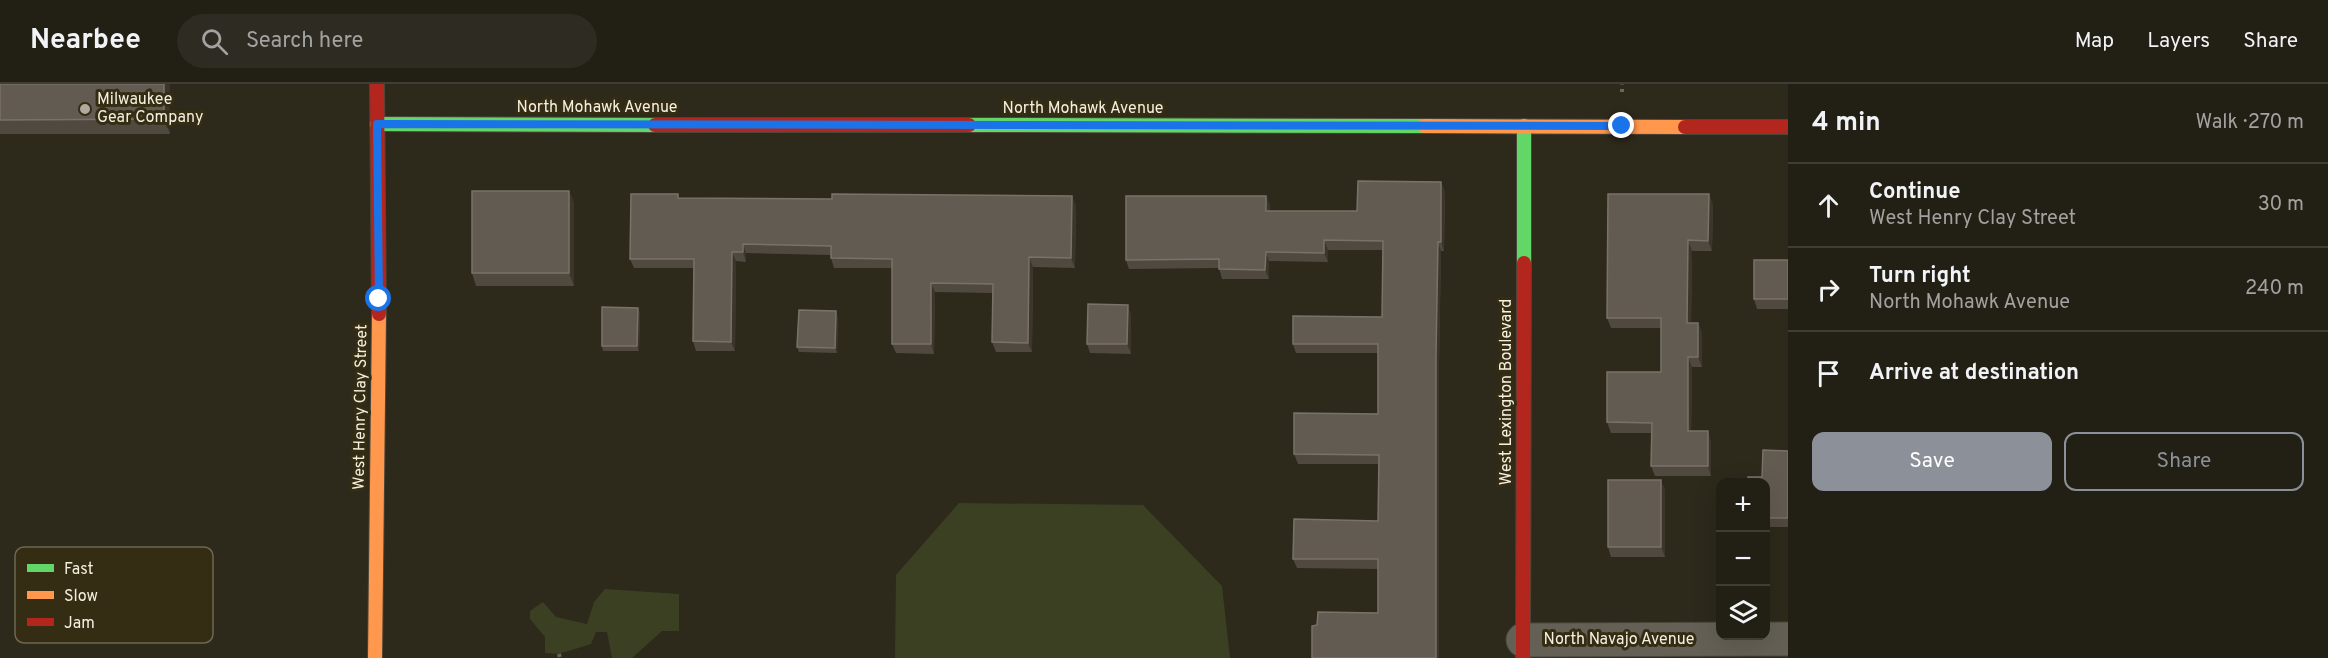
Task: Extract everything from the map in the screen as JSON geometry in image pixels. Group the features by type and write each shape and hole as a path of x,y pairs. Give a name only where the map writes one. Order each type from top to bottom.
{"street":[{"name":"West Henry Clay Street","path":"375,658 379,299 377,84"},
{"name":"North Mohawk Avenue","path":"377,124 1788,127"},
{"name":"West Lexington Boulevard","path":"1522,649 1524,126"},
{"name":"North Navajo Avenue","path":"1522,649 1788,639"}],"green space":[{"path":"959,503 1143,505 1222,586 1230,658 895,658 896,575"},
{"path":"605,589 679,594 679,631 662,631 632,658 612,658 607,632 596,632 591,644 559,654 545,653 545,637 530,619 530,611 543,602 556,617 587,624 594,602"}],"building":[{"name":"Milwaukee Gear Company","path":"0,84 164,84 164,119 0,120"},
{"path":"1358,181 1441,182 1436,355 1436,658 1312,658 1312,626 1317,625 1318,612 1378,613 1378,559 1293,559 1294,519 1378,521 1379,455 1294,454 1294,413 1378,414 1378,344 1293,344 1293,316 1382,317 1383,241 1324,240 1324,253 1266,252 1265,270 1219,269 1219,259 1126,260 1126,196 1266,196 1266,211 1357,211"},
{"path":"472,191 569,191 569,273 472,273"},
{"path":"631,194 678,194 678,198 832,199 832,194 1072,196 1071,258 1029,257 1028,343 992,342 993,284 931,283 931,344 892,344 892,259 831,258 831,246 743,244 743,252 732,252 731,342 693,341 694,259 630,259"},
{"path":"1608,194 1709,194 1708,241 1688,240 1687,323 1698,323 1698,357 1688,357 1688,431 1708,431 1708,466 1651,466 1652,423 1607,422 1607,372 1661,372 1661,318 1607,318"},
{"path":"1754,260 1788,260 1788,299 1754,299"},
{"path":"1088,304 1128,305 1127,344 1087,344"},
{"path":"602,307 638,308 637,346 602,346"},
{"path":"799,310 836,311 835,348 797,347"},
{"path":"1763,450 1788,451 1788,518 1770,518 1770,478 1748,478 1762,477"},
{"path":"1608,480 1661,480 1661,547 1608,547"}],"traffic: fast":[{"path":"377,124 655,125"},
{"path":"969,125 1424,126"},
{"path":"1524,126 1524,263"}],"traffic: slow":[{"path":"1424,126 1685,127"},
{"path":"375,658 379,314"}],"traffic: jam":[{"path":"377,84 379,314"},
{"path":"655,125 969,125"},
{"path":"1685,127 1788,127"},
{"path":"1523,658 1524,263"}],"place":[{"name":"Milwaukee Gear Company","path":"85,109"}],"route":[{"path":"379,299 377,124 1622,126"}]}
